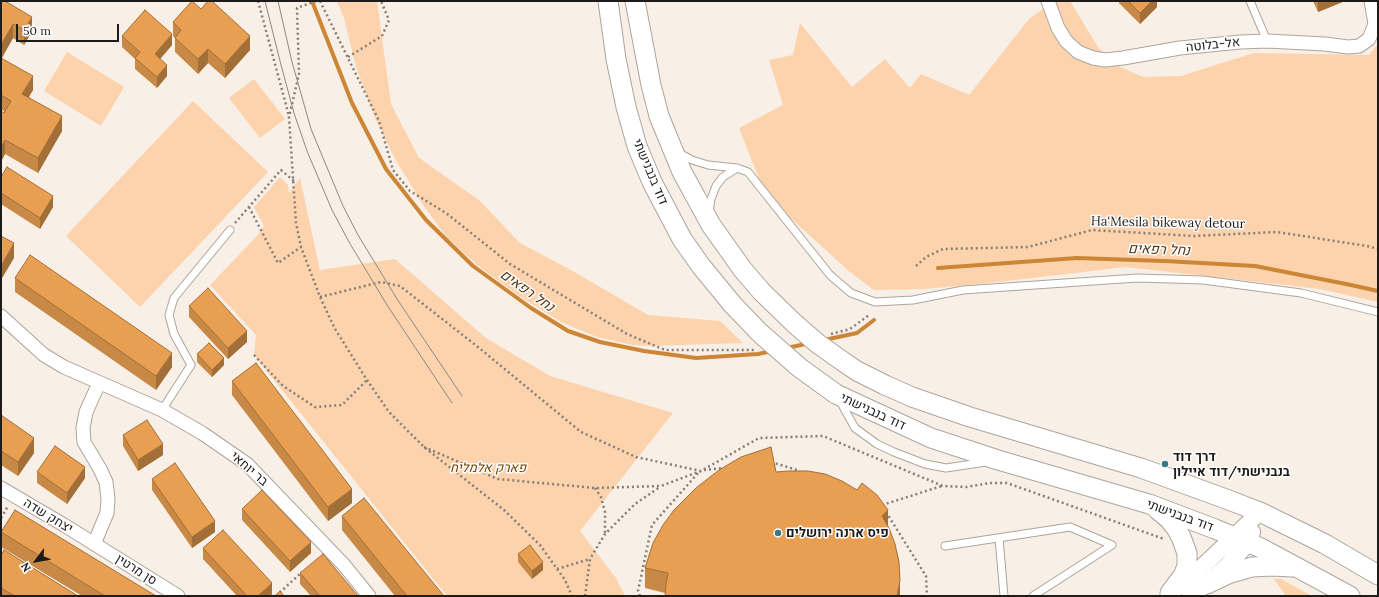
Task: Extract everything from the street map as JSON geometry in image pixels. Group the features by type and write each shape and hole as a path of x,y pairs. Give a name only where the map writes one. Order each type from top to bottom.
{"main road":[{"name":"דוד בנבנישתי","path":"608,1 616,59 626,107 637,146 652,182 682,239 700,266 733,305 759,341 836,394 932,438 998,460 1148,504 1241,539 1300,568 1350,596"},
{"path":"635,1 651,85 659,116 682,172 712,225 743,270 762,292 817,343 857,371 912,397 964,415 1141,468 1185,483 1260,512 1325,544 1378,575"},
{"path":"1148,504 1160,511 1169,519 1176,528 1187,553 1187,566 1183,576 1168,594"},
{"path":"1206,584 1228,574 1252,568 1283,566 1300,568"}],"street":[{"name":"אל-בלוטה","path":"1048,1 1058,28 1066,41 1078,52 1093,58 1105,60 1207,45 1267,41 1325,44 1348,47 1359,46 1369,39 1375,24 1371,1"},
{"name":"בר יוחאי","path":"1,316 44,355 64,367 162,410 202,433 247,464 344,564 369,596"},
{"path":"94,544 107,513 108,499 106,482 84,442 83,428 86,412 99,383"},
{"name":"יצחק שדה","path":"1,488 94,544"},
{"path":"1190,596 1228,565 1241,539 1260,512"},
{"path":"1168,594 1241,539"},
{"name":"סן מרטין","path":"94,544 178,596"}],"lane":[{"path":"1250,1 1267,41"},
{"path":"672,149 692,160 708,165 737,168 748,172 830,275 851,293 875,302 913,300 962,290 1137,278 1203,280 1301,293 1378,312"},
{"path":"712,225 709,212 711,199 716,186 723,177 737,168"},
{"path":"162,410 191,365 174,334 169,315 174,298 230,230"},
{"path":"836,394 855,428 877,444 894,452 925,464 946,468 998,460"},
{"path":"945,546 1070,526 1112,545 1033,596"},
{"path":"999,538 1004,596"}],"path":[{"path":"258,1 289,117 296,222 301,246 320,296 335,329 389,412 424,447 504,510 540,545 565,580 572,596"},
{"path":"289,117 299,74 297,8 307,2 316,1"},
{"path":"320,1 379,121 393,170 410,190 446,214 510,264 627,334 665,350 759,341"},
{"path":"348,56 382,36 389,20 381,1"},
{"path":"230,230 282,170 294,181"},
{"path":"249,207 278,263 301,246"},
{"name":"Ha'Mesila bikeway detour","path":"916,266 926,257 943,249 1028,247 1092,230 1194,236 1277,232 1367,246 1378,250"},
{"path":"320,296 380,282 400,286 478,347 581,432 636,457 701,471 729,467"},
{"path":"829,335 850,329 869,314"},
{"path":"254,355 283,386 315,407 342,405 367,380"},
{"path":"585,596 590,559 605,534 635,504 661,486 701,471 759,438 823,436 943,486"},
{"path":"424,447 498,479 595,488 661,486"},
{"path":"765,463 772,462 802,472"},
{"path":"640,596 638,591 652,525 701,471"},
{"path":"882,505 943,486 966,487 990,483 1007,483 1168,541"},
{"path":"595,488 601,497 605,512 605,534"},
{"path":"875,501 882,505 926,576 927,596"},
{"path":"557,569 590,559"},
{"path":"276,596 305,569"}],"green space":[{"path":"337,1 377,1 391,104 419,158 479,200 520,243 571,270 648,315 720,321 743,343 653,346 632,345 597,337 561,322 521,297 477,265 445,235 423,205 394,157 376,120 356,67 344,18"},
{"path":"1054,1 1070,1 1098,47 1116,65 1143,77 1181,76 1254,53 1369,55 1378,44 1378,302 1320,289 1126,267 926,289 874,290 850,272 766,196 739,128 783,105 769,60 793,55 800,23 852,87 885,59 910,88 921,74 969,95 1029,19"},
{"path":"67,52 124,87 101,126 44,91"},
{"path":"254,79 285,119 260,138 229,98"},
{"path":"193,101 268,172 140,307 66,236"},
{"name":"פארק אלמליח","path":"280,177 288,185 289,193 300,178 320,270 395,259 486,338 550,376 673,413 580,531 616,578 625,596 447,596 254,355 256,335 210,285 258,235 264,226 254,207"},
{"path":"1274,579 1281,579 1312,596 1286,596"}],"building":[{"path":"1,1 5,1 32,17 24,30 13,24 1,45"},
{"path":"192,1 201,9 208,1 212,1 250,36 225,64 208,49 198,59 175,38 181,30 173,22"},
{"path":"1128,1 1152,1 1140,13"},
{"path":"145,10 172,34 155,54 167,65 157,77 135,58 140,52 122,36"},
{"path":"1,58 33,76 22,94 62,116 38,158 5,140 1,148 1,111 4,113 11,101 1,95"},
{"path":"7,167 53,196 40,218 1,193 1,177"},
{"path":"1,236 14,243 1,266"},
{"path":"30,255 172,353 156,376 15,278"},
{"path":"208,288 247,331 228,348 189,306"},
{"path":"209,343 224,358 212,370 197,354"},
{"path":"256,363 352,489 328,507 232,381"},
{"path":"1,415 34,438 18,462 1,451"},
{"path":"147,420 163,444 138,460 123,435"},
{"path":"55,446 85,467 67,493 37,472"},
{"name":"פיס ארנה ירושלים","path":"771,447 776,472 808,471 825,474 842,481 857,490 862,483 877,495 888,510 882,516 889,528 895,544 899,562 900,580 897,596 665,596 668,573 645,568 653,543 663,525 674,510 696,488 719,470 741,457"},
{"path":"175,463 215,521 192,537 152,479"},
{"path":"262,490 311,542 290,561 242,509"},
{"path":"364,498 444,596 407,596 342,516"},
{"path":"15,510 156,596 105,596 1,532"},
{"path":"223,530 272,583 258,596 247,596 203,548"},
{"path":"530,545 543,562 532,571 518,554"},
{"path":"4,550 78,596 15,596 1,588 1,556"},
{"path":"323,554 358,596 320,596 300,573"},
{"path":"280,591 284,596 275,596"}],"waterway":[{"name":"נחל רפאים","path":"312,1 352,103 386,169 426,220 473,266 531,308 568,331 600,342 644,351 696,358 758,354 772,351"},
{"name":"נחל רפאים","path":"938,268 1077,258 1165,261 1255,266 1378,291"},
{"name":"נחל רפאים","path":"824,340 857,333 874,320"},
{"name":"נחל רפאים","path":"787,348 810,343"}],"tram line":[{"path":"265,1 294,113 307,151 332,210 349,242 387,305 452,403"},
{"path":"278,1 292,62 311,129 343,206 358,235 397,299 462,396"}],"place":[{"name":"דרך דוד בנבנישתי/דוד איילון","path":"1165,464"},
{"name":"פיס ארנה ירושלים","path":"778,533"}]}
